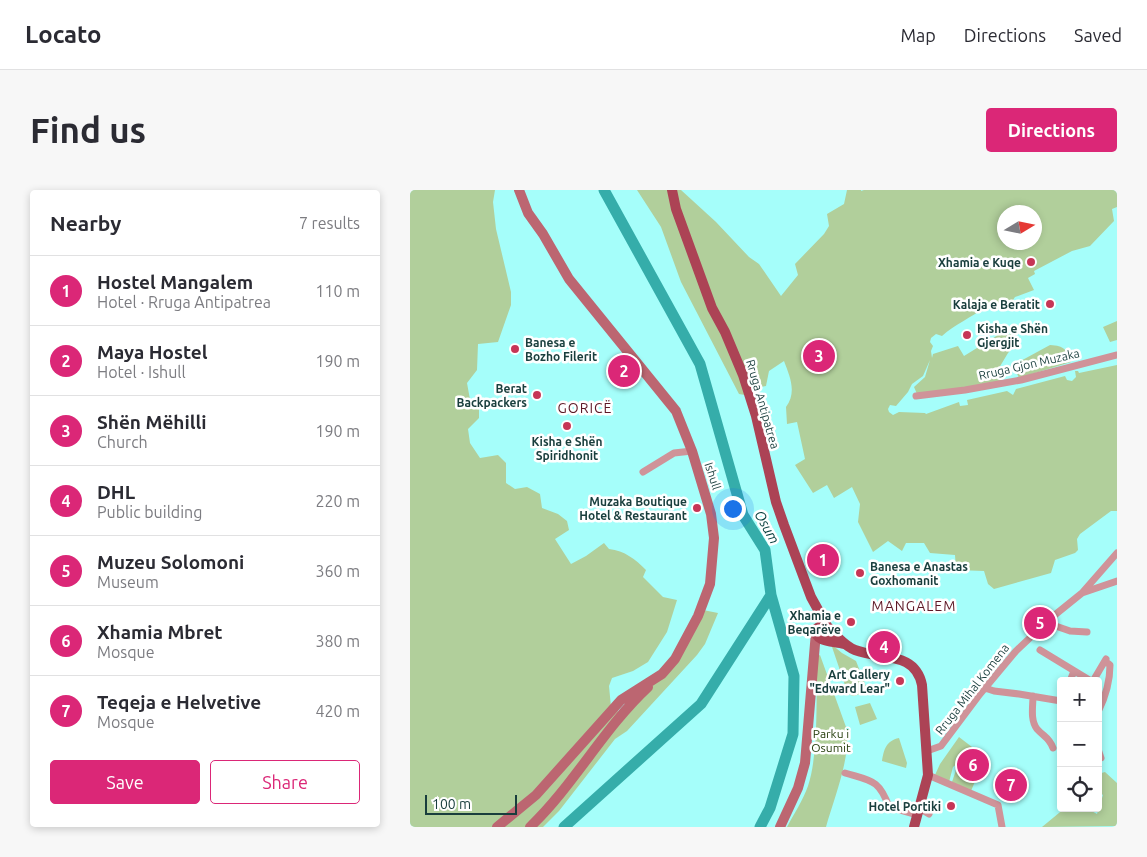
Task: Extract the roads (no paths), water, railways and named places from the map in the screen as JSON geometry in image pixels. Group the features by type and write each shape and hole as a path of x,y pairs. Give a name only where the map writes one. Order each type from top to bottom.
{"main road":[{"name":"Rruga Antipatrea","path":"672,190 676,209 712,308 725,332 743,375 756,416 776,502 811,598 828,632 845,644 862,652 904,660 919,675 922,685 928,775 914,827"},
{"path":"811,598 816,632"},
{"path":"816,632 820,626 828,632"}],"street":[{"name":"Ishull","path":"497,827 536,795 621,700 662,674 680,652 698,616 710,584 714,549 713,525 707,495 676,411 561,267 543,234 528,213 519,190"},
{"name":"Rruga Gjon Muzaka","path":"916,396 1021,380 1117,356"},
{"path":"643,472 674,453 692,451"},
{"name":"Rruga Mihal Komena","path":"927,751 942,746 985,688 1016,651 1082,593 1117,553"},
{"path":"1082,593 1117,581"},
{"path":"1047,623 1070,631 1087,632"},
{"path":"780,827 798,788 805,763 816,632"},
{"path":"813,662 828,632"},
{"path":"1040,650 1085,677"},
{"path":"1095,677 1106,660 1110,665 1110,672 1107,695 1102,704"},
{"path":"1110,672 1117,667"},
{"path":"1072,677 1074,671"},
{"path":"530,827 546,812 624,712 653,681"},
{"path":"985,688 1057,700"},
{"path":"1032,696 1034,724 1050,740 1053,748"},
{"path":"845,773 874,782 884,792 889,807 929,814"},
{"path":"928,775 998,805 1002,827"}],"waterway":[{"name":"Osum","path":"564,827 701,704 771,595 765,550 743,515 700,364 604,190"},
{"path":"760,827 770,808 793,734 794,676 771,595"}],"place":[{"name":"Xhamia e Kuqe","path":"1031,262"},
{"name":"Kalaja e Beratit","path":"1050,304"},
{"name":"Kisha e Shën Gjergjit","path":"967,335"},
{"name":"Banesa e Bozho Filerit","path":"515,349"},
{"name":"Shën Mëhilli","path":"819,356"},
{"name":"Maya Hostel","path":"624,371"},
{"name":"Berat Backpackers","path":"537,395"},
{"name":"Kisha e Shën Spiridhonit","path":"567,426"},
{"name":"Muzaka Boutique Hotel & Restaurant","path":"697,508"},
{"name":"Hostel Mangalem","path":"823,560"},
{"name":"Banesa e Anastas Goxhomanit","path":"860,573"},
{"name":"Xhamia e Beqarëve","path":"851,622"},
{"name":"Muzeu Solomoni","path":"1040,623"},
{"name":"DHL","path":"884,647"},
{"name":"Art Gallery \"Edward Lear\"","path":"900,681"},
{"name":"Xhamia Mbret","path":"973,765"},
{"name":"Teqeja e Helvetive","path":"1011,785"},
{"name":"Hotel Portiki","path":"951,806"}],"district":[{"name":"GORICË","path":"585,408"},
{"name":"MANGALEM","path":"914,606"}],"park label":[{"name":"Parku i Osumit","path":"831,740"}]}
